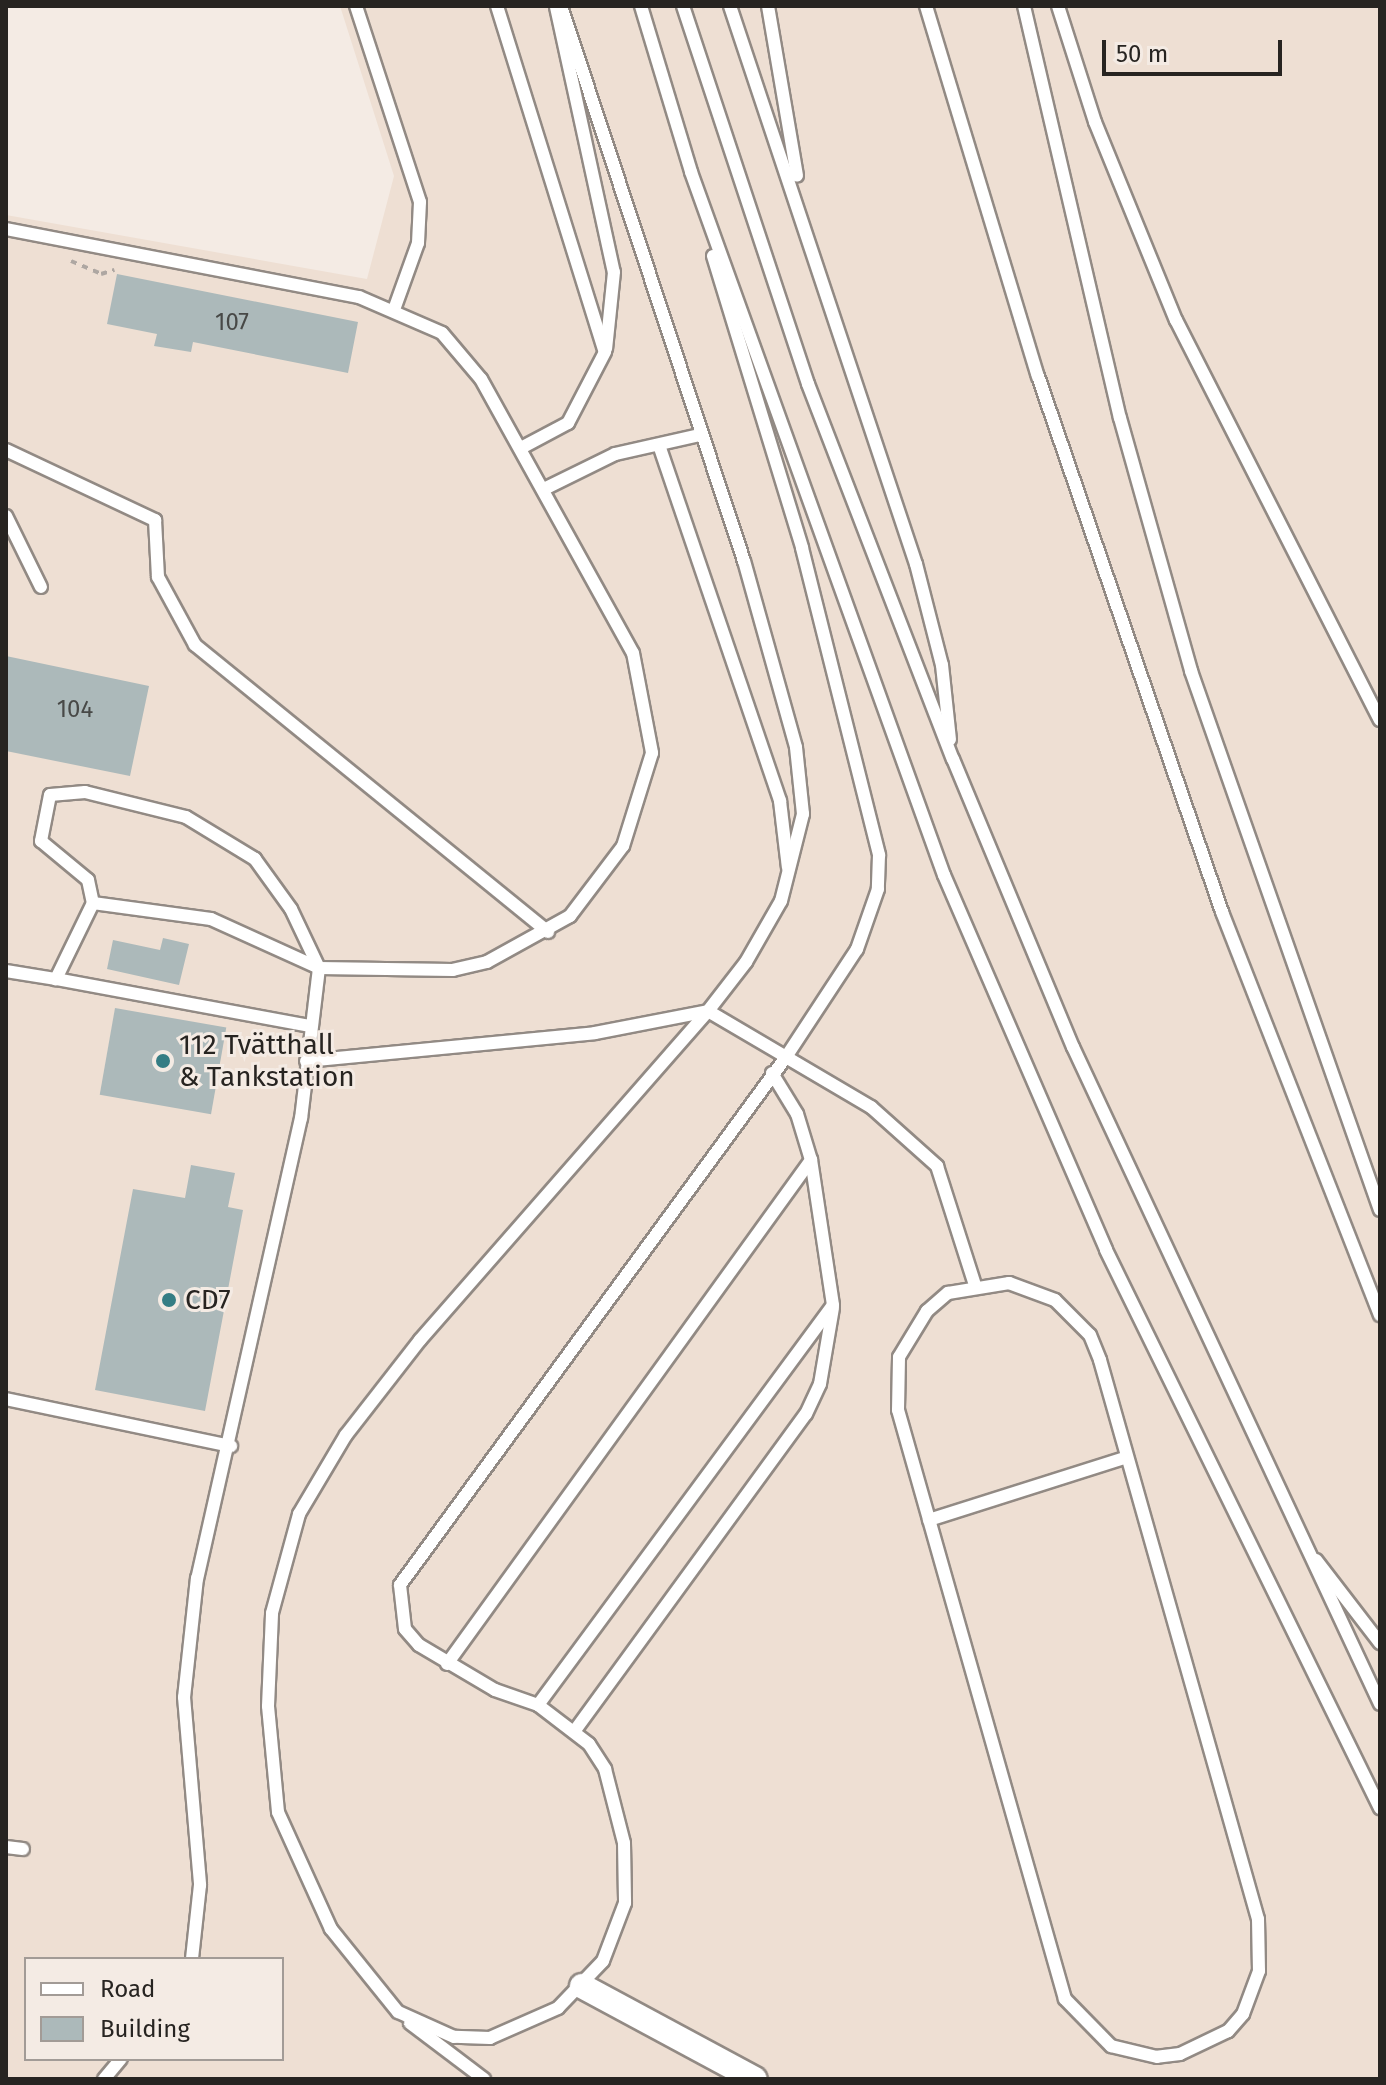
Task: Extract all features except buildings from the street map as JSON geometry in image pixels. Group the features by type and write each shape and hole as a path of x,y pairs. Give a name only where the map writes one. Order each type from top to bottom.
{"street":[{"path":"582,1986 755,2079"}],"lane":[{"path":"356,6 420,202 418,243 395,307"},
{"path":"497,6 605,352"},
{"path":"521,448 568,423 605,352 614,272 558,6"},
{"path":"484,2079 398,2012 331,1929 278,1812 268,1706 272,1613 299,1514 346,1435 420,1340 708,1011 746,962 790,879 803,814 796,747 700,435 558,6"},
{"path":"398,2012 454,2037 490,2038 533,2025 582,1986 617,1933 627,1873 605,1769 576,1729 538,1705 447,1664 405,1629 398,1606 406,1572 786,1057 857,949 878,889 879,855 802,548 641,6"},
{"path":"683,6 808,384 953,759 1073,1047 1300,1539 1380,1704"},
{"path":"730,6 802,207 916,564 942,665 953,759"},
{"path":"768,6 802,207"},
{"path":"926,6 1038,376 1222,912 1380,1315"},
{"path":"1024,6 1120,418 1191,671 1380,1210"},
{"path":"1058,6 1095,122 1176,320 1380,720"},
{"path":"691,172 944,875 1019,1055 1112,1264 1380,1808"},
{"path":"6,229 395,307 460,350 521,448 633,653 652,753 607,875 548,932 453,970 319,968 211,919 93,903"},
{"path":"544,489 615,454 700,435"},
{"path":"659,445 780,801 790,879"},
{"path":"6,450 155,520 158,577 195,645 548,932"},
{"path":"6,516 41,587"},
{"path":"56,979 93,903 88,880 41,841 50,795 85,792 186,817 255,859 291,909 319,968 309,1026 301,1118 231,1446 197,1578 184,1697 200,1885 192,1957"},
{"path":"6,971 309,1026"},
{"path":"306,1061 595,1033 708,1011 871,1107 937,1166 975,1285"},
{"path":"576,1729 806,1414 825,1361 833,1305 811,1160 797,1114 772,1073"},
{"path":"447,1664 811,1160"},
{"path":"975,1285 1031,1288 1081,1325 1100,1360 1261,1948 1243,2014 1228,2031 1180,2054 1157,2057 1111,2046 1065,1999 898,1410 899,1357 927,1311 975,1285"},
{"path":"538,1705 833,1305"},
{"path":"6,1399 231,1446"},
{"path":"929,1520 1125,1458"},
{"path":"1300,1539 1380,1643"},
{"path":"6,1847 23,1849"},
{"path":"104,2079 119,2061"}],"path":[{"path":"59,259 101,274 118,269"}],"shaded area":[{"path":"340,6 1380,6 1380,2079 6,2079 6,215 367,279 394,176"}],"place":[{"name":"112 Tvätthall & Tankstation","path":"163,1061"},
{"name":"CD7","path":"169,1300"}]}
